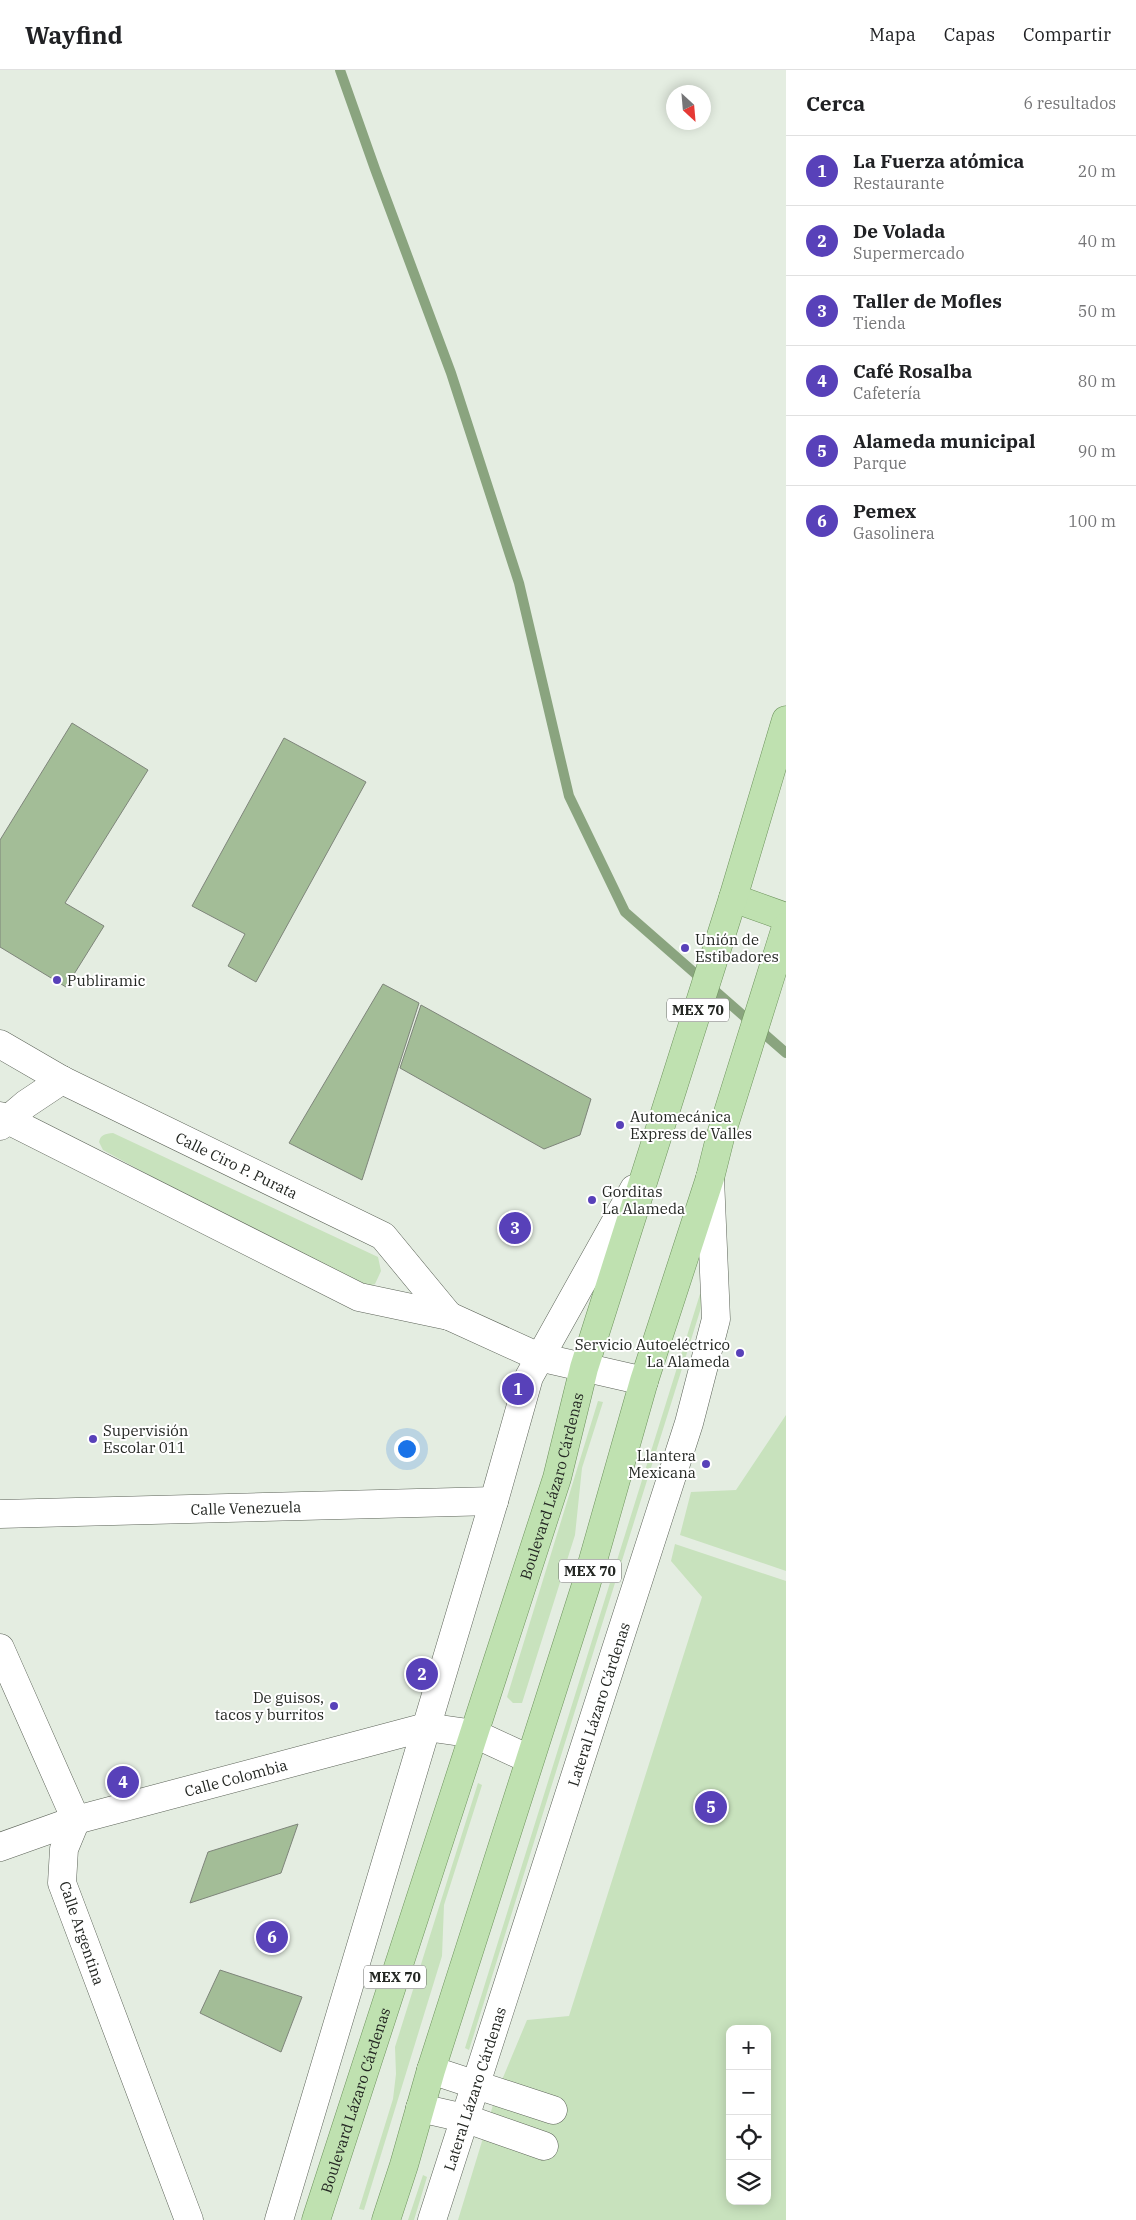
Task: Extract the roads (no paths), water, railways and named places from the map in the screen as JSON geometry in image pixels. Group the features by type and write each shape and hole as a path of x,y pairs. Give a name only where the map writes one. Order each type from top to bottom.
{"main road":[{"name":"Boulevard Lázaro Cárdenas","path":"316,2220 557,1478 584,1368 733,898 786,720"},
{"path":"733,898 786,917"},
{"name":"MEX 70","path":"386,2220 431,2070 586,1585 644,1381 710,1178 720,1138 786,927"}],"street":[{"name":"Calle Ciro P. Purata","path":"0,1044 62,1080 382,1236 449,1316"},
{"path":"2,1121 62,1080"},
{"name":"Calle Ciro P. Purata","path":"2,1121 359,1298 449,1316 539,1357 644,1381"},
{"path":"279,2220 494,1501 529,1377 648,1166"},
{"name":"Lateral Lázaro Cárdenas","path":"432,2220 689,1424 716,1319 710,1178"},
{"name":"Calle Venezuela","path":"0,1514 494,1501"},
{"path":"0,1648 76,1820"},
{"name":"Calle Colombia","path":"0,1848 76,1820 426,1727 475,1734 529,1759"},
{"name":"Calle Argentina","path":"76,1820 64,1849 62,1883 189,2220"},
{"path":"431,2070 553,2110"},
{"path":"420,2108 464,2118 544,2146"}],"waterway":[{"path":"340,70 451,373 519,583 569,796 625,912 786,1053"}],"place":[{"name":"Unión de Estibadores","path":"685,948"},
{"name":"Publiramic","path":"57,980"},
{"name":"Automecánica Express de Valles","path":"620,1125"},
{"name":"Gorditas La Alameda","path":"592,1200"},
{"name":"Taller de Mofles","path":"515,1228"},
{"name":"Servicio Autoeléctrico La Alameda","path":"740,1353"},
{"name":"La Fuerza atómica","path":"518,1389"},
{"name":"Supervisión Escolar 011","path":"93,1439"},
{"name":"Llantera Mexicana","path":"706,1464"},
{"name":"De Volada","path":"422,1674"},
{"name":"De guisos, tacos y burritos","path":"334,1706"},
{"name":"Café Rosalba","path":"123,1782"},
{"name":"Alameda municipal","path":"711,1807"},
{"name":"Pemex","path":"272,1937"}]}
